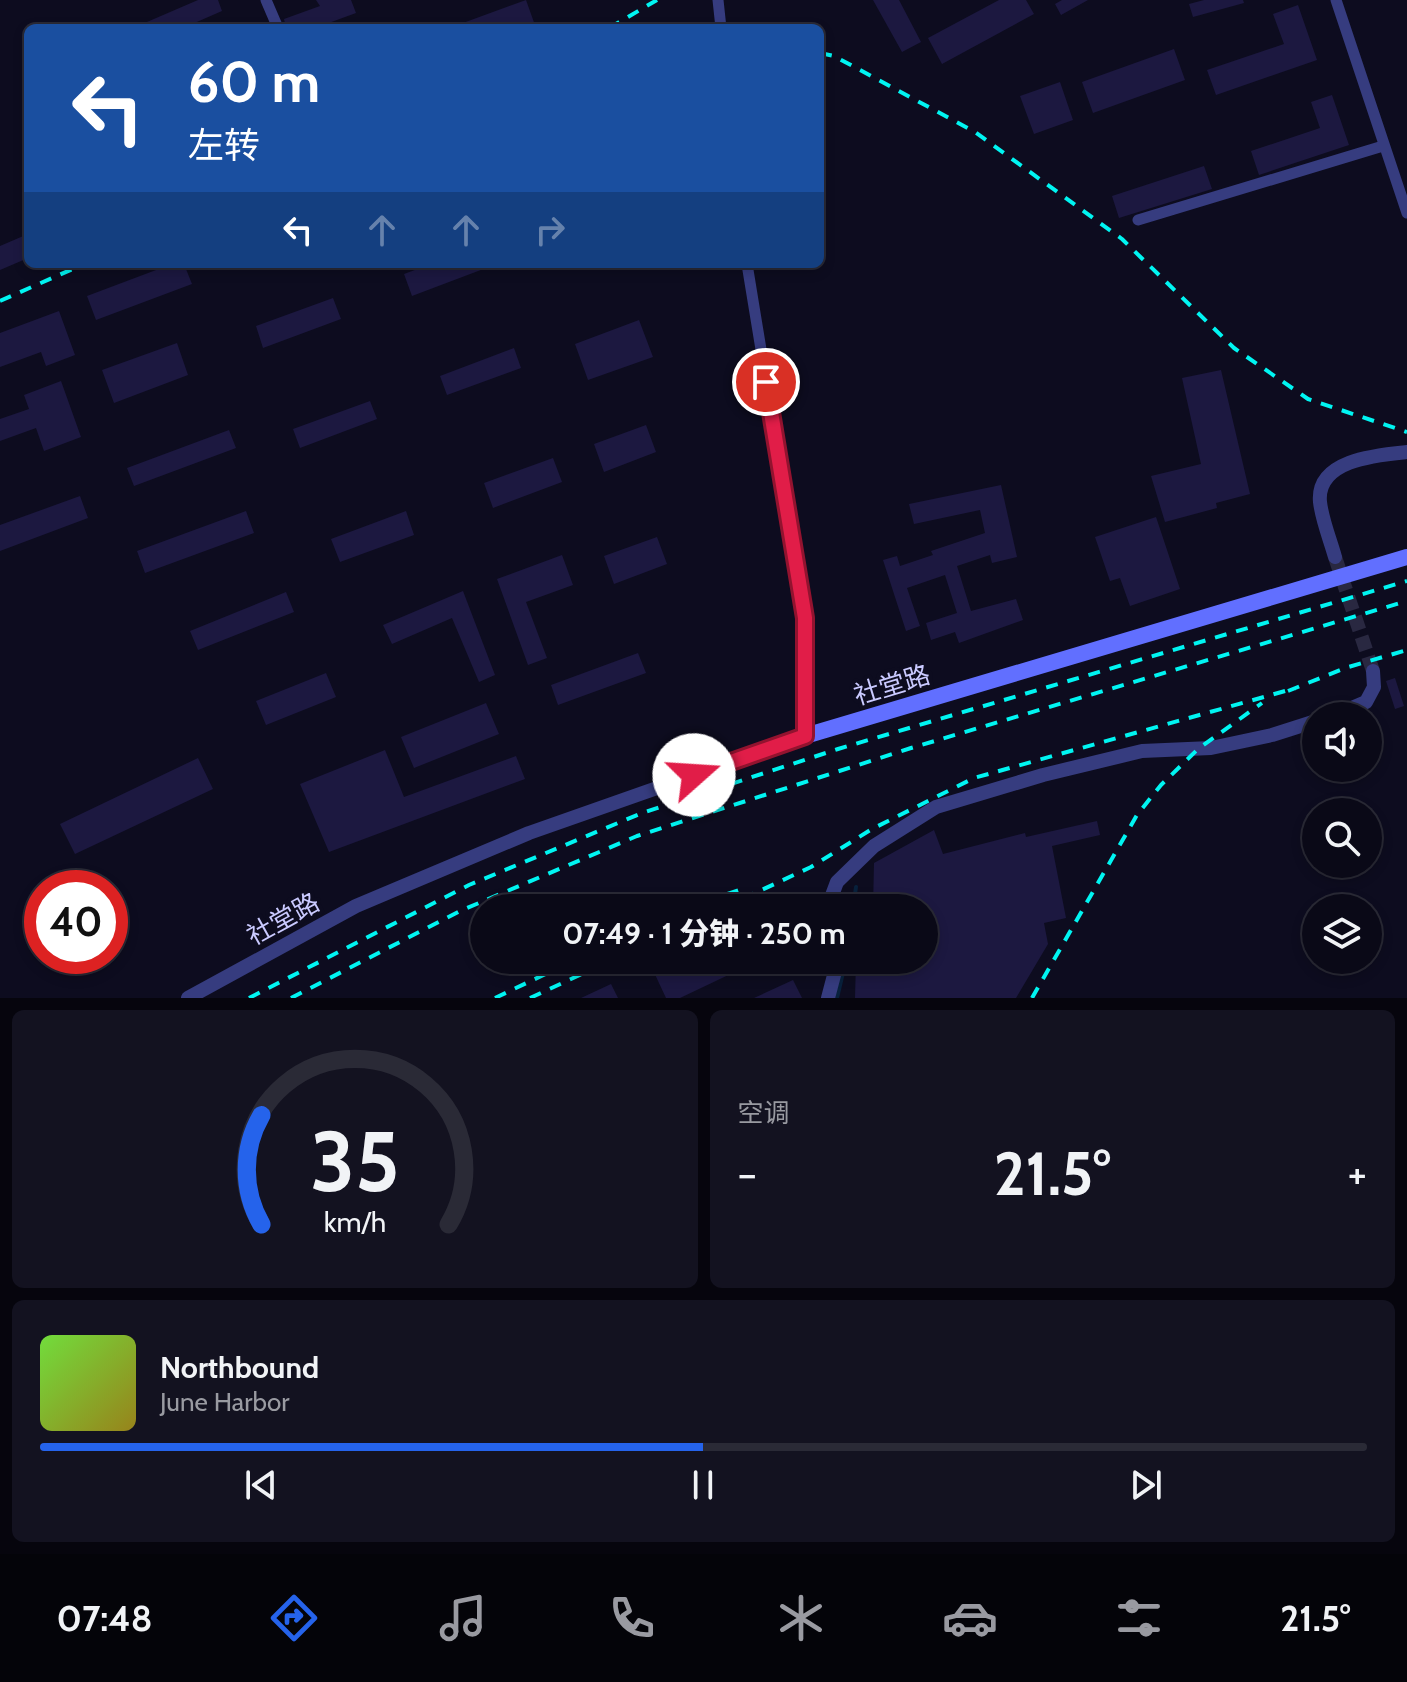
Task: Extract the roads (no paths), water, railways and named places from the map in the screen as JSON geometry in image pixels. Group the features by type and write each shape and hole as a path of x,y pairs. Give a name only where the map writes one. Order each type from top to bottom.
{"main road":[{"name":"社堂路","path":"805,736 1407,557"}],"street":[{"path":"266,0 276,24"},
{"path":"718,0 721,24"},
{"path":"1336,0 1407,213"},
{"path":"1138,220 1383,146"},
{"path":"748,268 805,618 805,736"},
{"path":"1335,557 1320,505 1320,490 1325,480 1333,470 1348,463 1407,452"},
{"path":"1366,702 1374,687 1373,671"},
{"path":"832,894 837,882 874,846 936,807 1043,775 1142,751 1211,748 1302,725"},
{"name":"社堂路","path":"188,998 356,906 529,833 805,736"},
{"path":"828,998 834,974"}],"waterway":[{"path":"855,894 856,887"},
{"path":"837,998 843,974"}],"tunnel":[{"path":"1335,557 1373,671"}],"railway":[{"path":"616,24 657,0"},
{"path":"824,54 834,56 975,132 1122,239 1234,348 1308,399 1407,432"},
{"path":"0,301 75,268"},
{"path":"249,998 469,885 642,813 838,749 1407,581"},
{"path":"291,998 460,911 637,836 911,748 1407,601"},
{"path":"1288,691 1345,668 1407,650"},
{"path":"753,894 811,867 872,829 974,778 1296,688"},
{"path":"1032,998 1137,815 1161,785 1198,749 1262,703"},
{"path":"727,894 739,890"},
{"path":"495,998 546,974"},
{"path":"530,998 582,974"}]}
